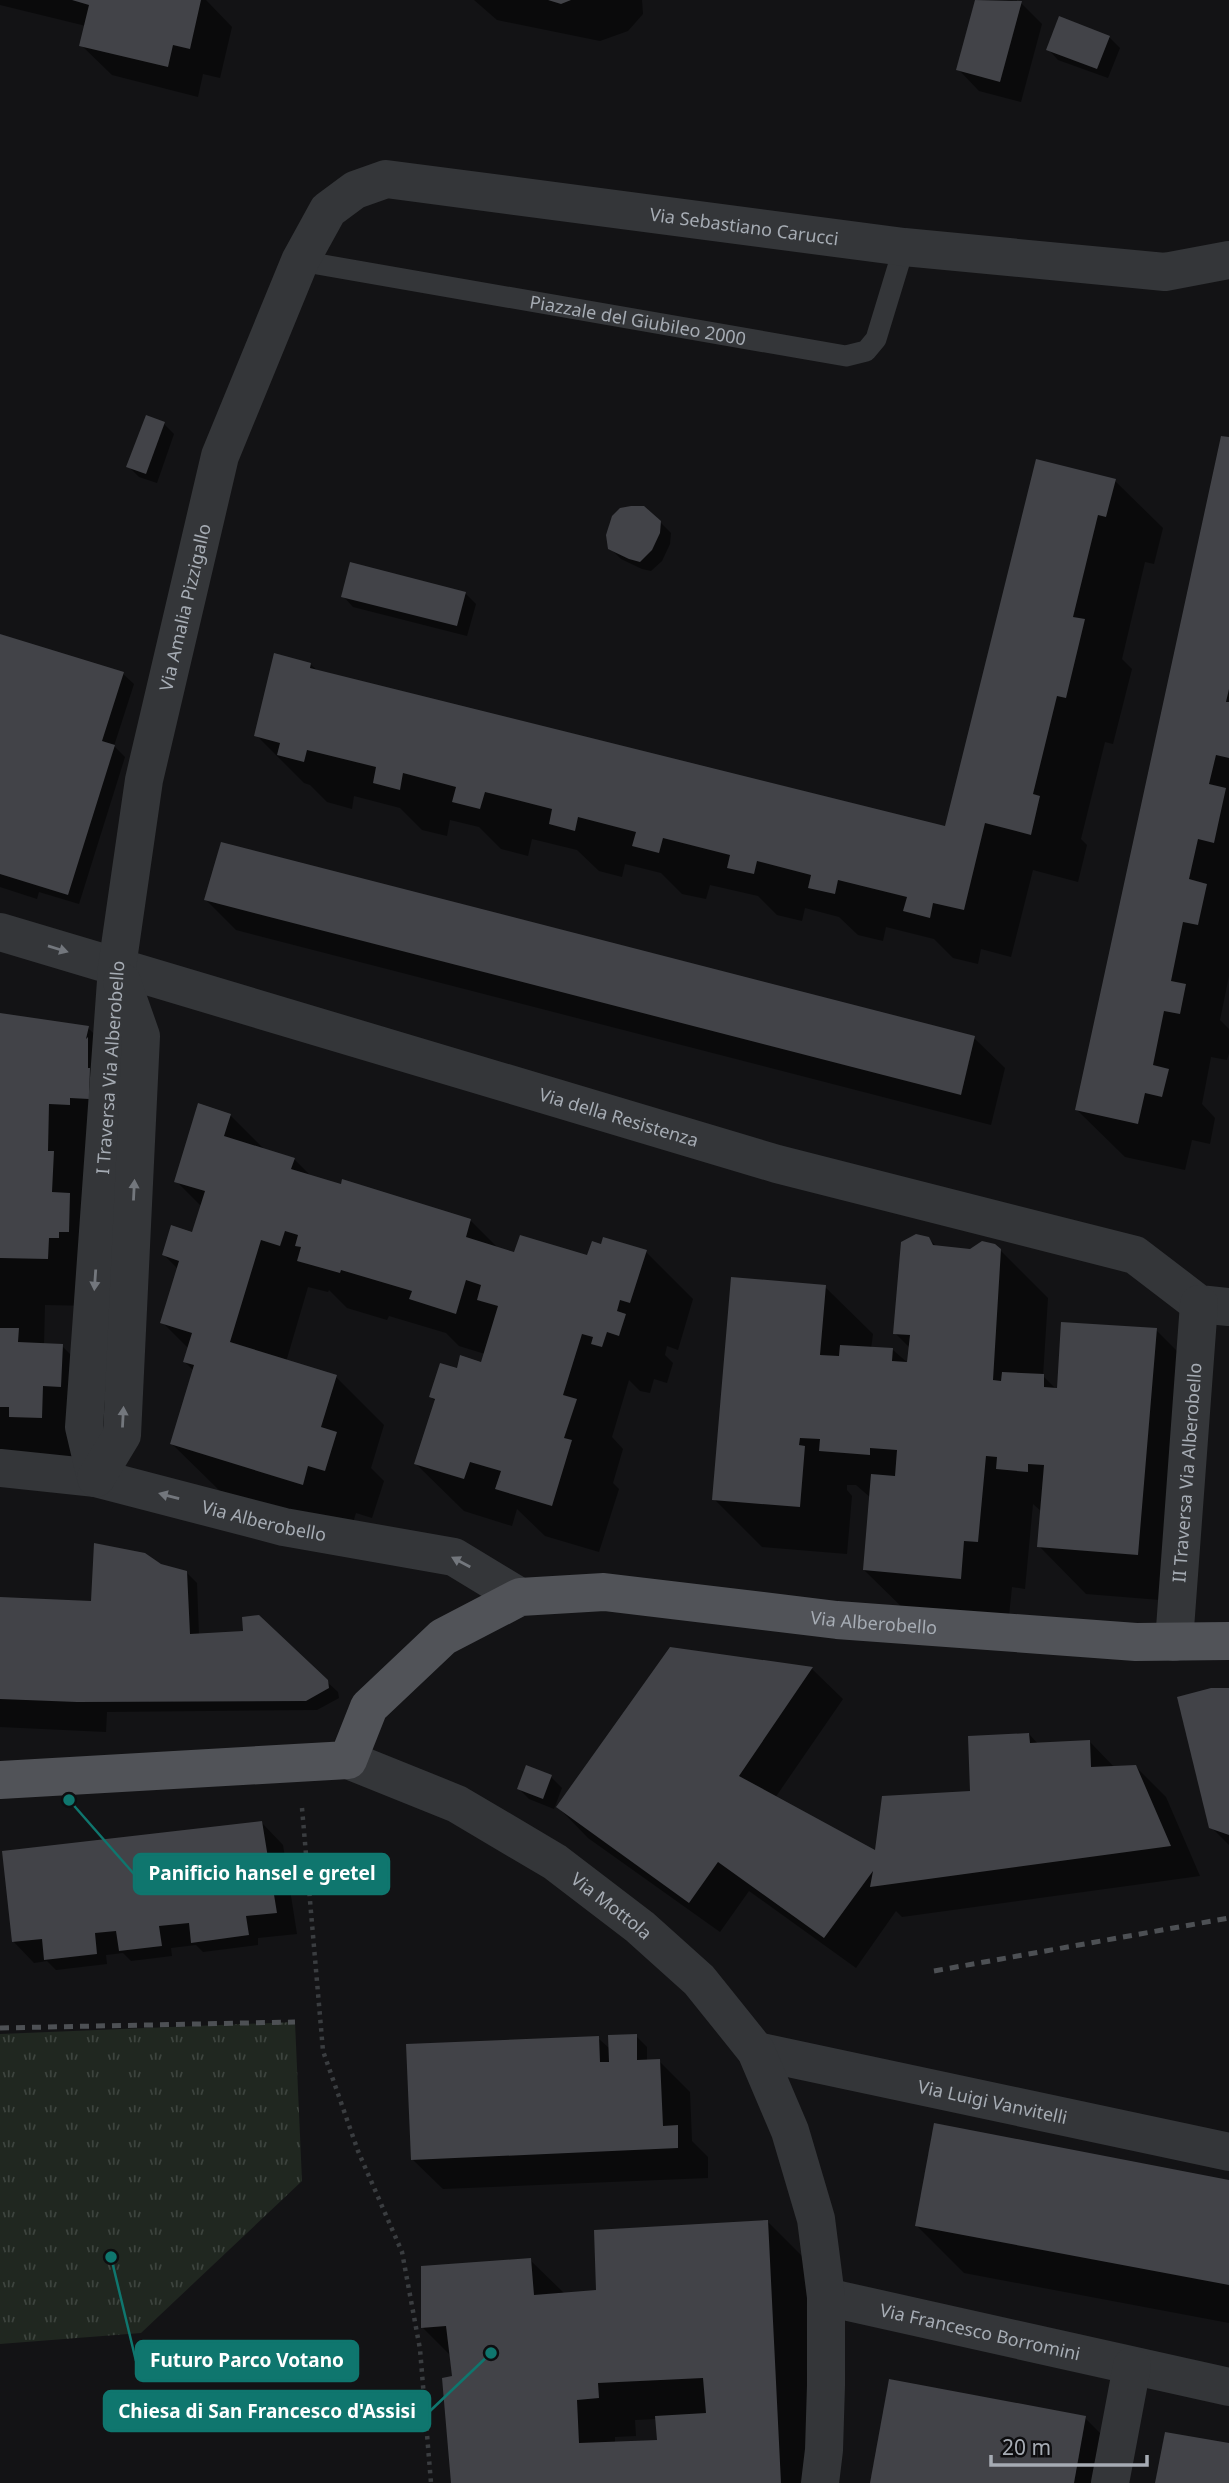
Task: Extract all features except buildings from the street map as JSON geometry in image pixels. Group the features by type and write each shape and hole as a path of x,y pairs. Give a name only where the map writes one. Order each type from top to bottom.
{"main road":[{"name":"Via Alberobello","path":"348,1760 369,1707 443,1637 520,1597 604,1592 837,1620 1123,1641 1229,1641"},
{"name":"Via Mottola","path":"0,1780 348,1760"}],"street":[{"name":"Via Sebastiano Carucci","path":"300,261 328,210 355,190 386,179 904,247 1164,272 1229,260"},
{"name":"Via Amalia Pizzigallo","path":"117,967 144,780 220,456 300,261"},
{"name":"Via della Resistenza","path":"0,932 777,1164 1135,1255 1214,1305"},
{"name":"I Traversa Via Alberobello","path":"96,1478 84,1427 117,967"},
{"name":"II Traversa Via Alberobello","path":"1174,1642 1214,1305"},
{"name":"Via Alberobello","path":"0,1468 96,1478 284,1527 454,1557 520,1597"},
{"name":"Via Mottola","path":"348,1760 457,1804 555,1862 640,1927 699,1980 756,2051 790,2131 816,2219 826,2297 824,2450 820,2483"},
{"name":"Via Luigi Vanvitelli","path":"756,2051 1229,2152"},
{"name":"Via Francesco Borromini","path":"826,2297 1229,2387"},
{"path":"1110,2483 1132,2366"}],"lane":[{"name":"Piazzale del Giubileo 2000","path":"300,261 846,356 866,351 876,339 904,247"}],"path":[{"path":"301,1797 323,2051 358,2151 402,2252 420,2349 431,2483"}],"green space":[{"path":"295,2022 302,2181 141,2333 0,2344 0,2034"}],"railway":[{"path":"934,1971 1229,1918"},
{"path":"0,2028 295,2022"}],"place":[{"name":"Panificio hansel e gretel","path":"69,1800"},
{"name":"Futuro Parco Votano","path":"111,2257"},
{"name":"Chiesa di San Francesco d'Assisi","path":"491,2353"}]}
